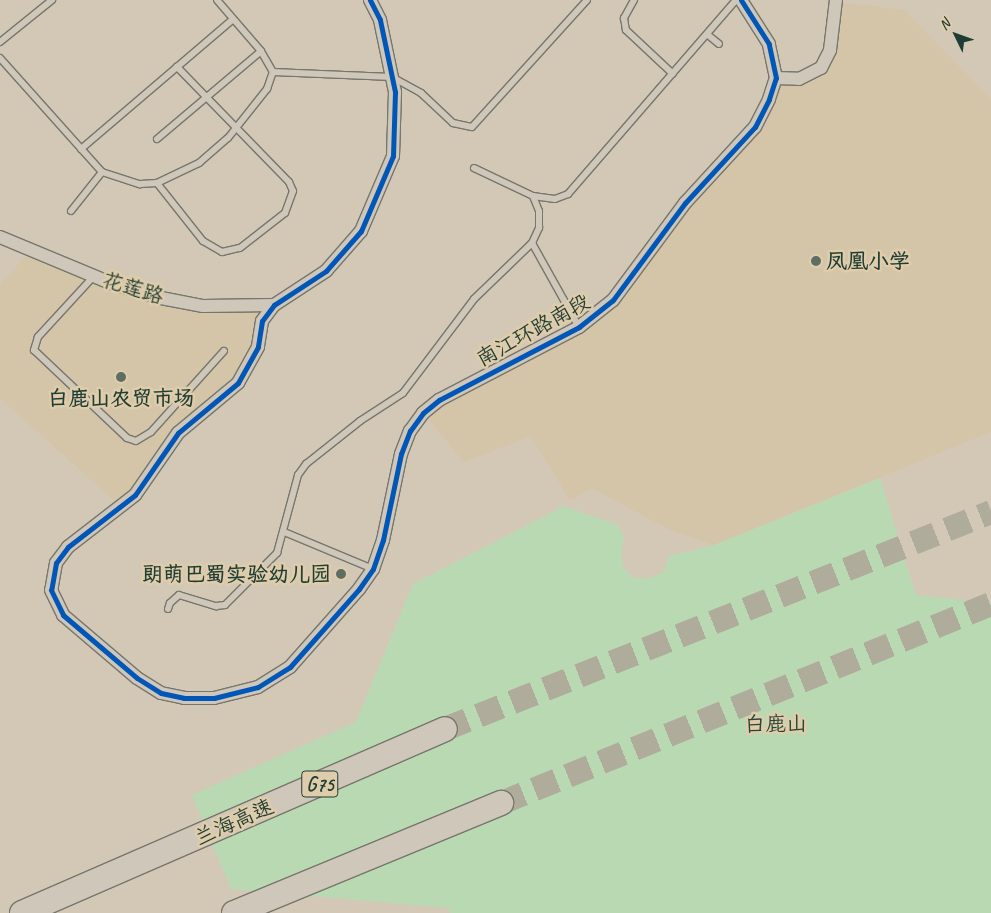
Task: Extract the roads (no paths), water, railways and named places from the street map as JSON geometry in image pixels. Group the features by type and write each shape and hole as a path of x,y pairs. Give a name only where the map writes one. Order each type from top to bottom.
{"highway":[{"name":"兰海高速","path":"22,913 444,729"},
{"path":"234,913 501,803"}],"street":[{"path":"274,305 326,271 361,231 393,156 395,92 380,20 370,0"},
{"path":"741,0 769,44 776,78 799,79 821,68 830,50 836,0"},
{"name":"南江环路南段","path":"274,305 262,321 258,347 238,383 178,433 135,495 68,546 56,563 51,590 63,615 137,678 161,693 184,698 214,698 258,688 275,679 290,667 359,589 373,568 383,540 401,454 423,412 439,400 579,327 613,300 685,203 755,127 776,78"},
{"name":"花莲路","path":"0,237 94,276 161,298 203,306 274,305"}],"lane":[{"path":"0,42 52,0"},
{"path":"0,58 102,172 140,184 157,183 199,163 236,128 268,89 272,72 261,51 217,0"},
{"path":"272,72 392,77 421,93 453,123 472,127 586,0"},
{"path":"634,0 624,18 626,30 673,74"},
{"path":"474,168 533,196 555,199 568,194 736,0"},
{"path":"82,149 233,19"},
{"path":"708,34 719,44"},
{"path":"157,139 261,51"},
{"path":"157,183 207,245 222,252 240,248 285,212 293,191 289,182 177,67"},
{"path":"71,211 102,172"},
{"path":"168,609 170,603 179,595 216,606 225,605 277,553 284,532 294,485 306,464 360,421 403,393 474,299 532,243 539,228 539,211 533,196"},
{"path":"532,243 579,327"},
{"path":"94,276 38,337 34,350 127,438 136,441 151,432 224,351"},
{"path":"284,532 373,568"}],"tunnel":[{"path":"445,729 991,512"},
{"path":"501,803 991,604"}],"place":[{"name":"凤凰小学","path":"816,261"},
{"name":"白鹿山农贸市场","path":"121,377"},
{"name":"朗萌巴蜀实验幼儿园","path":"341,574"}],"park label":[{"name":"白鹿山","path":"776,724"}]}
